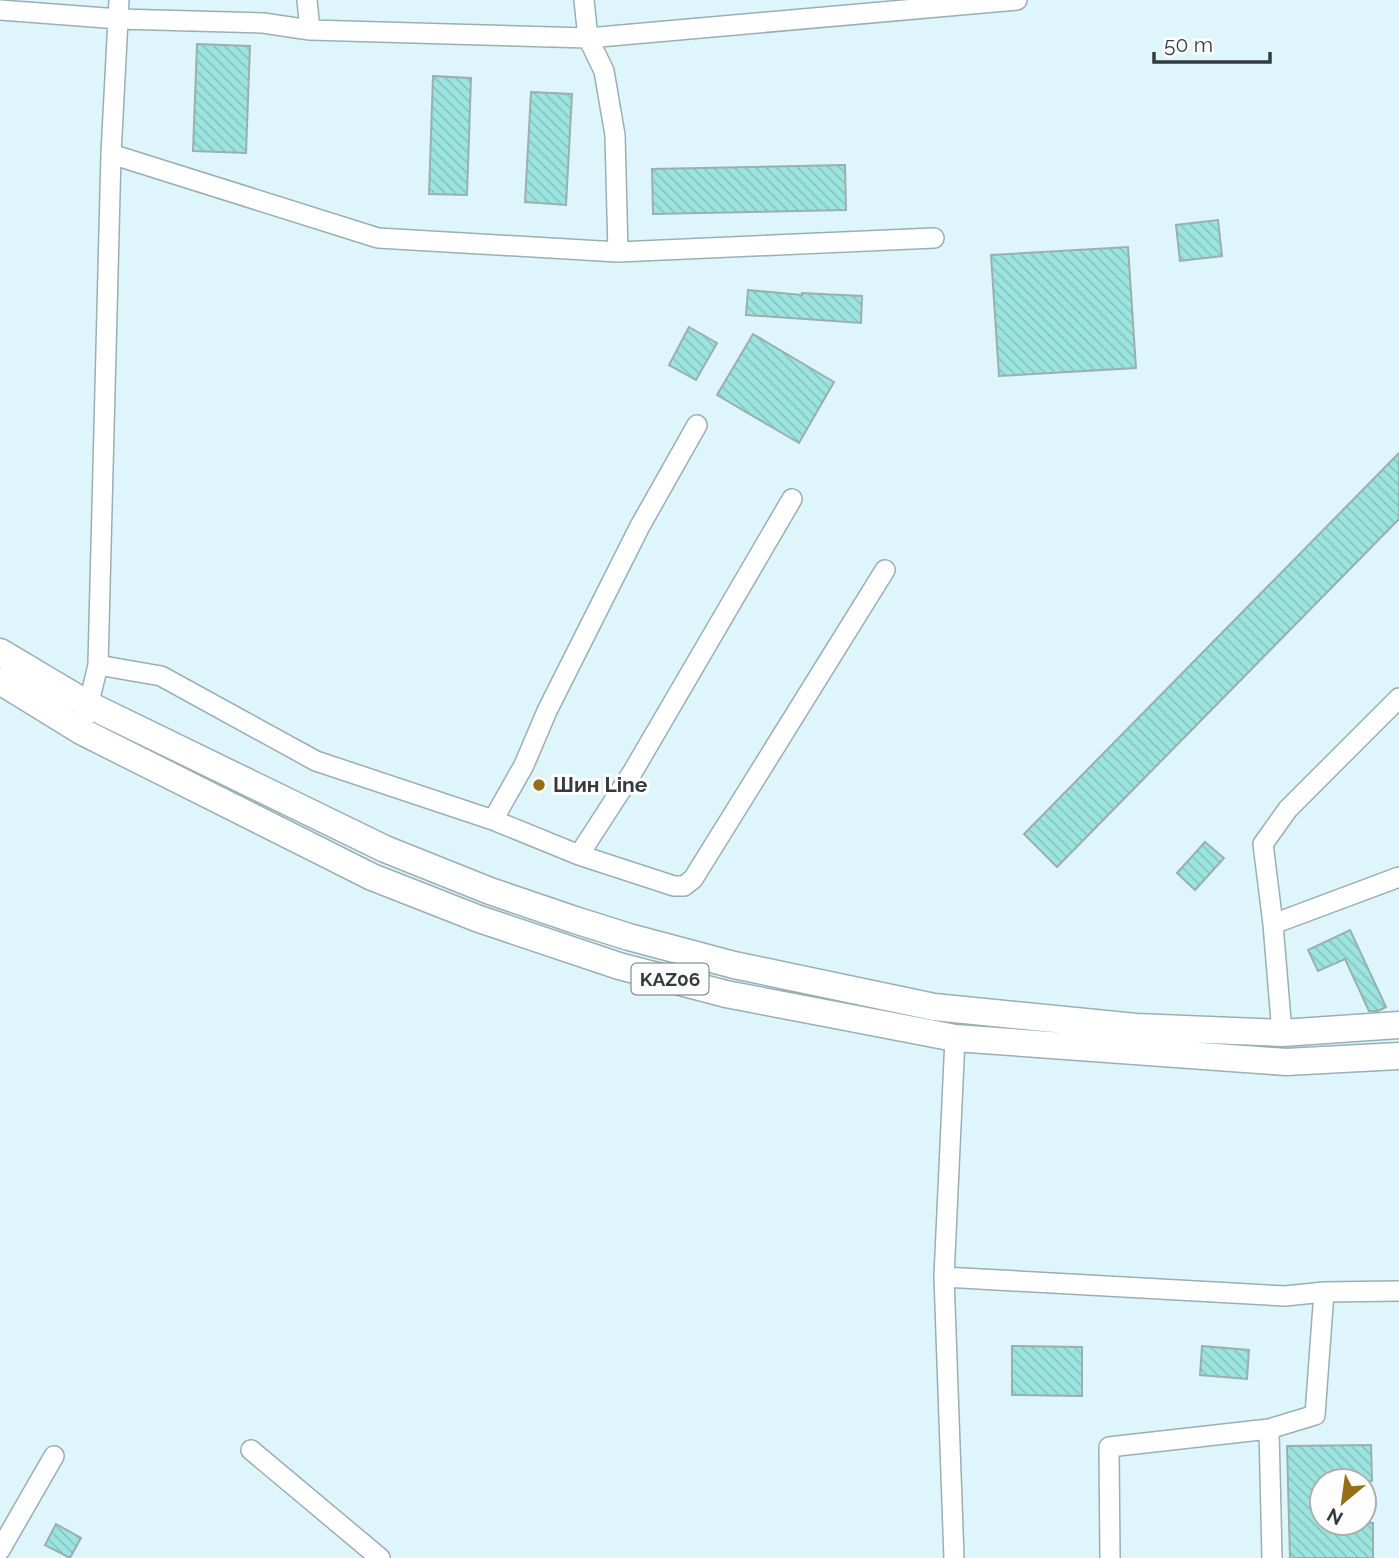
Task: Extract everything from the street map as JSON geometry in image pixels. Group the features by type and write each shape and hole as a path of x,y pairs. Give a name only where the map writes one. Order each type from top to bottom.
{"highway":[{"name":"KАZ06","path":"0,652 89,705 385,849 489,891 575,920 734,965 934,1007 1136,1027 1282,1032 1399,1025"},
{"name":"KАZ06","path":"0,681 81,731 372,877 479,919 620,966 726,994 955,1038 1286,1062 1399,1056"}],"street":[{"path":"307,0 310,30"},
{"path":"584,0 588,38 604,71 615,135 618,252"},
{"path":"0,10 119,9 310,30 588,38 1017,0"},
{"path":"81,731 98,665 111,154 119,9"},
{"path":"111,154 378,238 618,252 934,238"},
{"path":"493,820 524,765 547,711 640,526 697,425"},
{"path":"579,855 632,773 792,499"},
{"path":"98,665 161,676 316,761 493,820 579,855 674,886 684,886 693,879 885,570"},
{"path":"1282,1032 1263,844 1288,809 1399,698"},
{"path":"1273,924 1399,877"},
{"path":"954,1558 944,1277 955,1038"},
{"path":"944,1277 1285,1296 1324,1292 1399,1291"},
{"path":"1110,1558 1109,1447 1269,1429 1315,1415 1324,1292"},
{"path":"1269,1429 1272,1558"},
{"path":"251,1450 380,1558"},
{"path":"0,1550 54,1456"}],"building":[{"path":"197,44 250,46 246,153 193,151"},
{"path":"433,76 471,78 467,195 429,194"},
{"path":"531,92 572,94 566,205 525,202"},
{"path":"845,165 846,210 653,214 652,169"},
{"path":"1218,220 1222,256 1180,261 1176,225"},
{"path":"1128,247 1136,368 999,376 991,255"},
{"path":"748,290 802,295 862,296 861,323 746,315"},
{"path":"689,327 717,343 696,380 669,365"},
{"path":"753,334 834,382 799,443 717,395"},
{"path":"1399,453 1399,519 1057,867 1024,834"},
{"path":"1205,842 1224,858 1195,890 1177,873"},
{"path":"1350,930 1386,1007 1378,1011 1369,1011 1345,959 1318,971 1308,950"},
{"path":"1012,1346 1082,1347 1082,1396 1012,1395"},
{"path":"1202,1346 1249,1350 1247,1379 1200,1375"},
{"path":"1371,1445 1372,1467 1308,1467 1308,1537 1373,1537 1373,1558 1290,1558 1287,1446"},
{"path":"56,1524 81,1538 70,1558 45,1545"}],"place":[{"name":"Шин Line","path":"539,785"}]}
